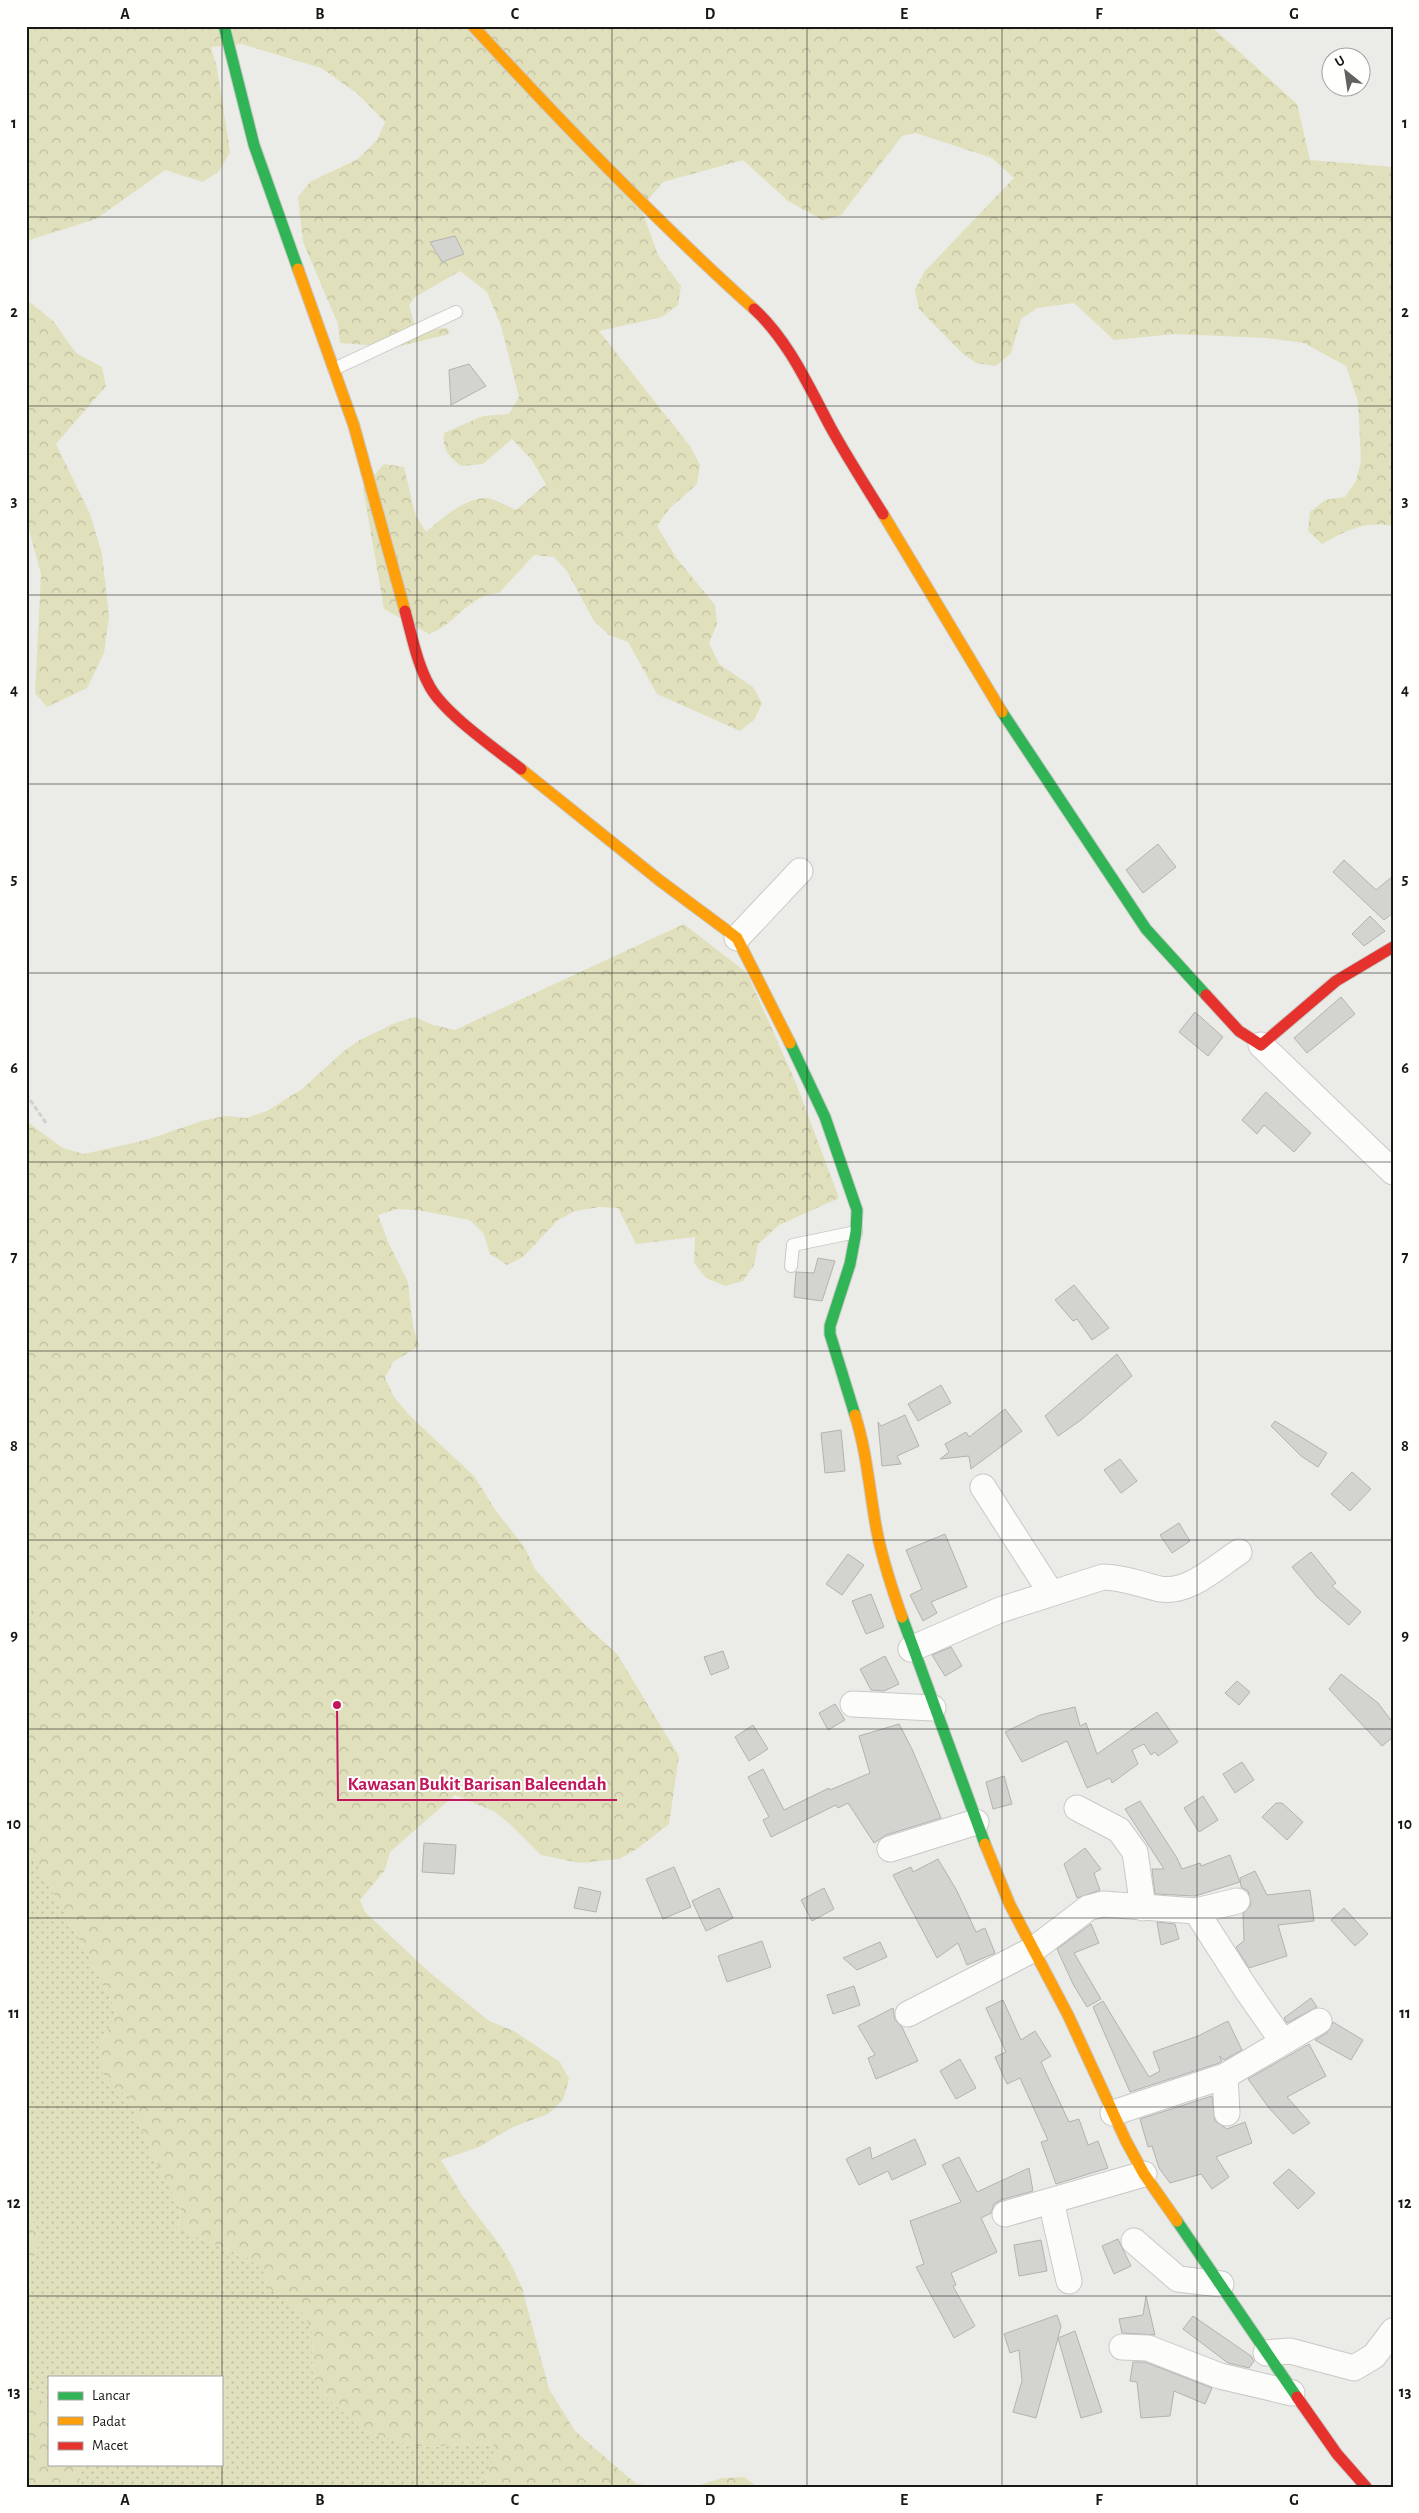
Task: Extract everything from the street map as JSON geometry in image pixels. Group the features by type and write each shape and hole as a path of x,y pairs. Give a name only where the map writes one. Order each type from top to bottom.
{"street":[{"path":"224,26 254,145 354,426 420,666 431,689 463,723 659,880 736,938 766,993 825,1117 854,1196 857,1210 856,1232 850,1264 830,1326 830,1334 862,1437 875,1523 892,1593 976,1822 1010,1905 1068,2015 1113,2113 1144,2174 1221,2284 1292,2393 1337,2454 1366,2487"},
{"path":"473,26 571,132 697,258 767,322 793,358 844,451 931,591 1004,715 1146,929 1239,1031 1261,1045 1393,1172"},
{"path":"736,938 800,871"},
{"path":"1261,1045 1336,981 1393,947"},
{"path":"983,1487 1050,1593"},
{"path":"912,1649 1000,1610 1103,1577 1117,1577 1161,1589 1183,1588 1239,1552"},
{"path":"854,1704 933,1708"},
{"path":"1077,1808 1118,1830 1135,1852 1143,1908"},
{"path":"890,1848 976,1822"},
{"path":"908,2014 1034,1949 1093,1906 1103,1904 1196,1912 1237,1901"},
{"path":"1196,1912 1246,1990 1284,2042"},
{"path":"1113,2113 1225,2076 1319,2021"},
{"path":"1225,2076 1227,2113"},
{"path":"1004,2214 1144,2174"},
{"path":"1051,2201 1069,2281"},
{"path":"1134,2241 1178,2279 1221,2284"},
{"path":"1266,2353 1290,2352 1354,2368 1374,2356 1393,2330"},
{"path":"1122,2347 1148,2348 1220,2376 1292,2393"}],"lane":[{"path":"334,369 456,312"},
{"path":"791,1266 793,1245 856,1232"}],"path":[{"path":"26,1094 46,1123"}],"green space":[{"path":"26,26 1211,26 1297,104 1310,160 1393,167 1393,526 1372,525 1356,528 1322,544 1308,531 1310,512 1325,500 1345,497 1356,481 1361,461 1358,401 1346,366 1304,343 1267,338 1175,334 1114,340 1074,303 1037,308 1021,319 1011,353 996,366 976,363 961,352 919,309 915,290 924,272 1014,178 992,158 916,133 902,136 841,215 823,220 788,201 743,160 663,182 641,208 658,255 681,286 678,305 662,317 599,331 690,446 700,465 697,484 669,509 657,526 677,559 715,605 717,624 709,643 719,664 753,687 762,703 754,720 740,731 657,694 628,642 609,635 594,621 567,571 554,557 534,555 499,593 488,595 470,604 447,624 429,634 384,609 363,488 384,464 404,467 415,514 426,532 462,505 479,499 487,498 516,510 546,484 531,459 512,439 483,464 461,466 450,456 445,448 444,433 483,416 509,414 519,397 501,326 487,292 460,271 415,297 409,305 414,323 432,329 447,328 450,332 446,335 396,347 340,343 338,324 303,242 298,197 310,182 358,159 377,140 385,122 358,94 321,68 242,44 211,47 217,68 230,152 219,171 203,182 165,170 96,219 26,241"},
{"path":"26,299 54,322 76,353 102,367 106,386 56,444 90,514 102,554 109,617 104,653 87,688 47,707 35,693 41,574 26,518"},
{"path":"684,924 747,973 796,1083 839,1198 779,1225 758,1244 754,1265 743,1281 725,1286 706,1278 694,1263 695,1237 636,1244 618,1208 599,1207 575,1211 558,1220 523,1257 507,1265 490,1254 484,1234 470,1220 417,1210 397,1209 378,1215 388,1242 408,1282 413,1326 419,1346 393,1362 385,1378 394,1397 409,1415 474,1476 496,1511 525,1548 535,1569 585,1625 617,1654 679,1756 669,1824 637,1849 619,1859 580,1863 541,1855 495,1812 455,1795 390,1852 385,1870 360,1900 365,1912 428,1971 489,2021 514,2031 560,2062 569,2079 563,2100 548,2114 513,2127 479,2147 441,2160 464,2198 502,2248 513,2268 522,2288 549,2389 575,2431 635,2483 654,2487 482,2487 492,2463 494,2444 469,2443 432,2447 413,2446 362,2430 322,2393 313,2376 312,2330 302,2312 270,2289 263,2271 248,2258 177,2229 181,2210 149,2148 129,2097 113,2087 100,2070 98,2049 117,2012 88,1955 32,1856 26,1841 26,1631 37,1607 26,1596 26,1121 63,1148 84,1154 146,1140 205,1120 226,1116 246,1118 267,1111 302,1089 344,1051 360,1040 395,1023 415,1017 433,1025 455,1030"},
{"path":"26,1596 37,1607 26,1631"},
{"path":"26,1841 32,1856 88,1955 117,2012 98,2049 113,2087 129,2097 149,2148 181,2210 177,2229 248,2258 263,2271 270,2289 302,2312 312,2330 313,2376 322,2393 362,2430 413,2446 432,2447 469,2443 495,2444 492,2463 482,2487 81,2487 80,2476 84,2466 222,2466 222,2376 48,2376 48,2408 32,2389 26,2372 26,2269 36,2253 38,2239 37,2232 26,2208"},
{"path":"26,2208 37,2232 38,2246 26,2269"},
{"path":"26,2372 32,2389 48,2408 48,2466 84,2466 80,2476 81,2487 26,2487"},
{"path":"744,2477 758,2487 693,2487 722,2478"}],"building":[{"path":"455,236 464,254 442,262 430,242"},
{"path":"469,364 486,386 451,405 449,370"},
{"path":"1158,844 1176,867 1143,893 1126,870"},
{"path":"1344,860 1376,890 1393,876 1393,913 1384,920 1333,872"},
{"path":"1370,916 1385,931 1364,946 1352,934"},
{"path":"1341,997 1355,1014 1307,1053 1294,1038"},
{"path":"1195,1012 1223,1037 1208,1056 1179,1032"},
{"path":"1266,1092 1311,1133 1294,1152 1264,1125 1257,1134 1242,1120"},
{"path":"818,1258 835,1261 822,1301 794,1297 796,1272 814,1273"},
{"path":"1074,1285 1109,1328 1092,1340 1077,1319 1073,1321 1055,1300"},
{"path":"1117,1354 1132,1376 1081,1420 1058,1436 1045,1416"},
{"path":"941,1385 951,1403 918,1421 908,1404"},
{"path":"1005,1409 1022,1431 971,1469 969,1456 940,1459 949,1452 945,1444 966,1432 969,1437"},
{"path":"905,1415 919,1446 897,1456 901,1464 882,1466 878,1422 881,1426"},
{"path":"1275,1421 1327,1453 1318,1467 1301,1456 1271,1426"},
{"path":"841,1430 845,1471 825,1473 821,1433"},
{"path":"1120,1459 1137,1481 1121,1493 1104,1470"},
{"path":"1352,1472 1371,1489 1350,1511 1331,1494"},
{"path":"1179,1523 1190,1541 1172,1553 1160,1535"},
{"path":"945,1534 967,1587 931,1602 937,1613 923,1621 910,1595 922,1589 906,1550"},
{"path":"1311,1552 1336,1583 1332,1586 1361,1612 1349,1625 1317,1597 1292,1567"},
{"path":"848,1554 864,1565 842,1595 826,1584"},
{"path":"871,1594 884,1627 866,1634 852,1601"},
{"path":"951,1647 962,1666 945,1676 932,1655"},
{"path":"723,1651 729,1668 711,1675 704,1657"},
{"path":"885,1656 899,1684 884,1691 871,1690 860,1669"},
{"path":"1341,1674 1378,1703 1393,1723 1393,1737 1382,1746 1329,1689"},
{"path":"1237,1681 1250,1692 1239,1705 1225,1693"},
{"path":"835,1704 845,1720 828,1730 819,1713"},
{"path":"1075,1707 1080,1726 1086,1723 1097,1754 1157,1712 1178,1742 1158,1756 1155,1752 1151,1755 1144,1744 1132,1750 1138,1764 1112,1783 1110,1778 1087,1788 1067,1741 1022,1762 1005,1732 1040,1715"},
{"path":"899,1724 912,1749 941,1818 886,1835 874,1843 848,1803 838,1808 836,1805 771,1837 763,1820 769,1817 748,1777 763,1769 784,1810 829,1788 830,1790 870,1773 859,1736"},
{"path":"753,1725 768,1749 749,1761 735,1737"},
{"path":"1242,1762 1254,1780 1235,1793 1223,1774"},
{"path":"1004,1776 1012,1804 993,1809 986,1782"},
{"path":"1203,1796 1218,1820 1199,1832 1184,1808"},
{"path":"1140,1801 1177,1858 1182,1869 1200,1863 1201,1866 1230,1855 1240,1882 1195,1896 1155,1894 1152,1869 1164,1869 1125,1809"},
{"path":"1276,1803 1282,1803 1303,1822 1287,1840 1262,1817"},
{"path":"424,1843 456,1845 454,1874 422,1872"},
{"path":"1085,1848 1101,1869 1094,1873 1100,1890 1077,1898 1064,1864"},
{"path":"938,1859 957,1891 976,1932 985,1928 995,1953 967,1965 958,1943 937,1958 893,1875 911,1867 913,1872"},
{"path":"674,1867 691,1907 663,1919 646,1879"},
{"path":"1255,1871 1267,1895 1310,1890 1314,1921 1278,1925 1287,1956 1249,1968 1236,1947 1244,1941 1243,1914 1251,1905 1248,1891 1241,1887 1240,1878"},
{"path":"579,1887 601,1892 596,1912 574,1908"},
{"path":"719,1888 733,1918 706,1931 692,1901"},
{"path":"824,1888 834,1909 812,1921 801,1900"},
{"path":"1344,1908 1368,1934 1355,1946 1331,1920"},
{"path":"1157,1922 1175,1924 1179,1939 1161,1945"},
{"path":"1091,1924 1099,1943 1074,1953 1101,1999 1087,2007 1073,1984 1057,1949"},
{"path":"762,1941 771,1967 727,1982 718,1956"},
{"path":"880,1942 887,1957 857,1970 843,1958"},
{"path":"854,1986 860,2005 833,2014 827,1995"},
{"path":"1311,1998 1317,2007 1287,2023 1284,2018"},
{"path":"1003,2000 1021,2040 1035,2031 1051,2056 1041,2062 1069,2122 1079,2119 1088,2145 1098,2141 1108,2168 1056,2184 1041,2142 1048,2140 1020,2078 1007,2084 995,2057 1006,2052 986,2008"},
{"path":"1103,2001 1149,2077 1160,2071 1153,2052 1198,2036 1228,2021 1242,2050 1224,2060 1219,2056 1222,2061 1219,2063 1130,2092 1093,2007"},
{"path":"893,2008 895,2020 902,2027 918,2061 876,2079 868,2058 875,2055 858,2026"},
{"path":"1333,2022 1363,2040 1351,2060 1315,2040 1327,2033"},
{"path":"1309,2044 1326,2076 1287,2097 1310,2123 1293,2134 1269,2108 1248,2079"},
{"path":"960,2059 976,2088 956,2099 940,2071"},
{"path":"1212,2096 1215,2121 1227,2129 1245,2122 1252,2143 1216,2157 1229,2177 1212,2189 1201,2174 1170,2183 1159,2168 1152,2146 1148,2147 1140,2119"},
{"path":"915,2139 926,2164 892,2180 888,2171 859,2185 846,2159 870,2147 872,2159"},
{"path":"959,2157 977,2192 1029,2168 1033,2191 1001,2200 994,2204 991,2213 981,2218 997,2252 951,2273 956,2285 953,2286 975,2326 954,2338 916,2267 924,2264 910,2221 961,2202 942,2165"},
{"path":"1289,2169 1315,2193 1298,2209 1273,2183"},
{"path":"1118,2239 1131,2266 1114,2274 1102,2246"},
{"path":"1041,2240 1047,2271 1019,2276 1014,2245"},
{"path":"1146,2296 1155,2335 1122,2333 1119,2319 1143,2315"},
{"path":"1057,2315 1061,2326 1036,2418 1013,2412 1022,2381 1019,2350 1010,2353 1004,2334"},
{"path":"1193,2316 1251,2356 1254,2361 1249,2368 1228,2363 1183,2329"},
{"path":"1075,2331 1102,2412 1081,2418 1058,2338"},
{"path":"1133,2362 1145,2362 1212,2388 1205,2404 1174,2391 1170,2416 1141,2418 1137,2382 1130,2381"}],"traffic: fast":[{"path":"224,26 254,145 298,269"},
{"path":"1002,712 1146,929 1206,995"},
{"path":"790,1043 825,1117 857,1210 856,1232 850,1264 830,1326 830,1334 855,1415"},
{"path":"902,1617 985,1844"},
{"path":"1177,2221 1297,2397"}],"traffic: slow":[{"path":"473,26 610,171 754,309"},
{"path":"298,269 354,426 405,611"},
{"path":"883,514 1002,712"},
{"path":"521,769 659,880 737,938 790,1043"},
{"path":"855,1415 865,1454 880,1545 902,1617"},
{"path":"985,1844 1010,1905 1068,2015 1126,2141 1144,2174 1177,2221"}],"traffic: jam":[{"path":"754,309 778,335 788,350 837,439 883,514"},
{"path":"405,611 422,669 437,697 459,720 521,769"},
{"path":"1206,995 1239,1031 1261,1045 1336,981 1393,947"},
{"path":"1297,2397 1337,2454 1366,2487"}],"place":[{"name":"Kawasan Bukit Barisan Baleendah","path":"337,1705"}]}
